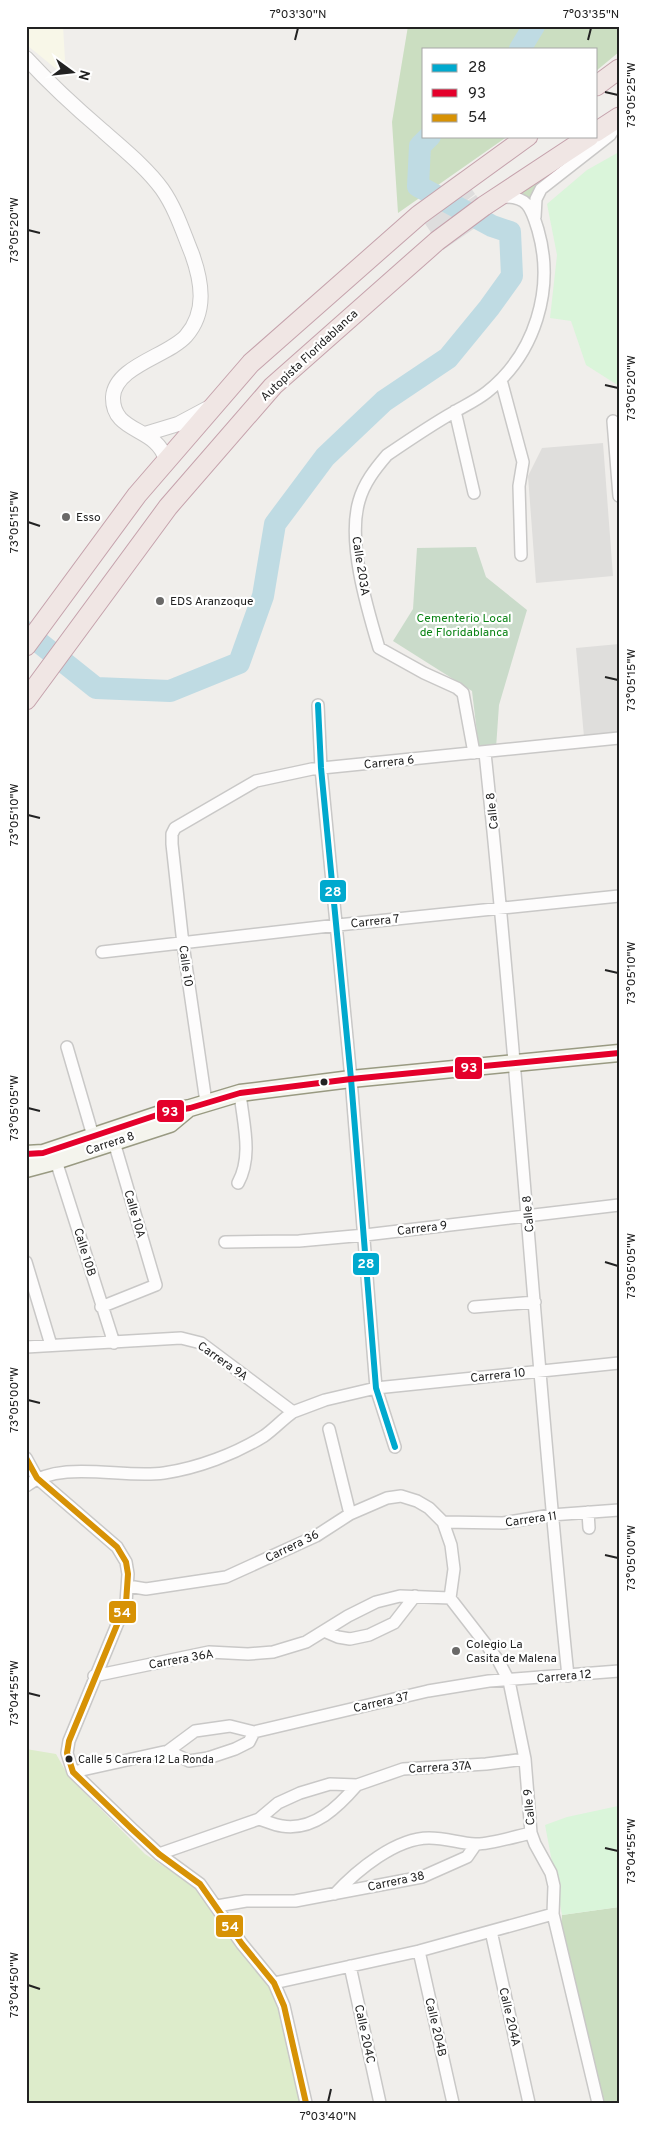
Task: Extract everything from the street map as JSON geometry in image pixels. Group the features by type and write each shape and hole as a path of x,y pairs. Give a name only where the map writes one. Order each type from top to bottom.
{"highway":[{"path":"598,85 619,69"},
{"path":"598,131 619,119"},
{"path":"26,646 129,504 251,363 419,215 525,138"},
{"name":"Autopista Floridablanca","path":"26,700 168,507 273,386 437,241 484,206 587,138"}],"main road":[{"name":"Carrera 8","path":"26,1154 43,1153 166,1112 190,1108 240,1093 352,1079 619,1053"},
{"name":"Carrera 8","path":"26,1169 170,1124 190,1108"}],"street":[{"path":"26,58 64,96 136,161 161,188 174,208 194,262 202,292 196,322 186,336 174,346 131,370 119,382 113,397 117,414 124,423 158,443 166,460"},
{"path":"535,221 536,199 541,189 610,135 619,119"},
{"path":"501,196 514,196 523,200 532,209 535,221"},
{"name":"Calle 203A","path":"457,688 424,673 379,648 369,612 356,548 355,519 364,487 375,469 387,456 455,411 472,403 501,380 526,345 535,326 544,284 541,242 535,221"},
{"path":"501,380 522,462 519,486 522,555"},
{"path":"145,434 178,424 213,406"},
{"path":"455,411 474,493"},
{"path":"613,421 619,496"},
{"name":"Calle 8","path":"457,688 463,692 480,753 502,908 552,1515 568,1676"},
{"path":"318,705 321,768 352,1079 376,1388 395,1447"},
{"name":"Carrera 6","path":"173,831 181,823 256,780 321,768 619,738"},
{"name":"Calle 10","path":"173,831 172,844 183,944 206,1102"},
{"name":"Carrera 7","path":"102,952 619,896"},
{"path":"67,1047 93,1136"},
{"path":"238,1183 244,1172 247,1155 240,1093"},
{"name":"Calle 10A","path":"102,1307 156,1285 114,1142"},
{"name":"Calle 10B","path":"56,1161 114,1343"},
{"name":"Carrera 9","path":"225,1242 299,1241 365,1235 619,1205"},
{"path":"26,1262 51,1345"},
{"path":"474,1306 535,1302"},
{"name":"Carrera 9A","path":"26,1347 181,1338 201,1343 293,1412"},
{"name":"Carrera 10","path":"376,1388 619,1363"},
{"path":"26,1486 37,1478 68,1472 113,1474 164,1473 216,1460 264,1436 293,1412 325,1400 376,1388"},
{"path":"329,1429 350,1514"},
{"path":"26,1458 37,1478 117,1547 126,1562 128,1586 126,1604 117,1628 94,1676 69,1741 67,1754 74,1772 159,1854 200,1884 242,1944 274,1983 284,2006 306,2103"},
{"name":"Carrera 36","path":"128,1586 146,1589 226,1577 316,1536 350,1514 387,1498 401,1496 418,1501 444,1522"},
{"name":"Carrera 11","path":"444,1522 503,1523 552,1515 619,1510"},
{"path":"588,1512 589,1528"},
{"path":"444,1522 451,1545 454,1569 450,1598"},
{"name":"Carrera 36A","path":"94,1676 209,1652 248,1654 273,1652 306,1642 376,1602 400,1596 450,1598"},
{"path":"324,1631 338,1637 350,1639 368,1635 394,1624 416,1596"},
{"name":"Calle 9","path":"450,1598 498,1660 509,1681 525,1759 531,1833 551,1873 554,1886 552,1914 598,2103"},
{"name":"Carrera 12","path":"509,1681 619,1671"},
{"name":"Carrera 37","path":"74,1772 168,1751 195,1731 230,1726 254,1732 428,1691 489,1681 509,1681"},
{"name":"Carrera 37","path":"168,1751 189,1762 208,1758 249,1742 254,1732"},
{"name":"Carrera 37A","path":"159,1854 259,1819 278,1803 300,1792 330,1784 357,1785 402,1769 486,1764 525,1759"},
{"name":"Carrera 37A","path":"259,1819 281,1826 301,1826 318,1820 339,1805 357,1785"},
{"name":"Carrera 38","path":"335,1894 346,1882 378,1858 405,1842 426,1838 442,1838 476,1844 531,1833"},
{"name":"Carrera 38","path":"217,1906 246,1901 295,1901 422,1878 468,1857 476,1844"},
{"path":"274,1983 419,1951 552,1914"},
{"name":"Calle 204A","path":"491,1931 529,2103"},
{"name":"Calle 204B","path":"419,1951 454,2103"},
{"name":"Calle 204C","path":"350,1966 380,2103"}],"shaded area":[{"path":"27,26 63,26 66,77 28,46"},
{"path":"603,443 613,576 536,583 528,476 542,448"},
{"path":"619,644 619,734 584,737 576,648"}],"green space":[{"path":"408,26 619,26 619,52 598,69 598,48 422,48 422,138 505,138 398,213 392,122"},
{"path":"619,152 619,386 586,365 571,321 550,318 557,255 547,204 587,170"},
{"path":"559,165 542,179 533,193 531,201 518,193"},
{"name":"Cementerio Local de Floridablanca","path":"476,547 486,577 527,610 499,705 496,748 479,750 472,691 393,641 413,609 417,548"},
{"path":"26,1749 56,1754 69,1777 145,1854 198,1889 270,1984 280,2002 305,2103 26,2103"},
{"path":"618,1806 619,1907 562,1915 545,1825 567,1817"},
{"path":"619,1907 619,2103 600,2103 561,1928 562,1915"}],"pier":[{"path":"460,172 475,194 457,208 476,195 491,217 443,250 413,206"}],"waterway":[{"path":"521,48 534,26"},
{"path":"26,632 96,688 170,691 239,663 263,596 275,524 325,457 384,401 448,358 489,308 512,276 510,232 492,226 418,186 420,146 428,138"}],"transit line":[{"name":"28","path":"318,705 321,768 351,1079 376,1388 395,1447"},
{"name":"93","path":"26,1154 43,1153 166,1112 190,1108 240,1093 351,1079 619,1053"},
{"name":"54","path":"26,1458 37,1478 117,1547 126,1562 128,1574 126,1603 69,1741 67,1753 73,1772 159,1854 200,1884 242,1944 274,1983 284,2006 306,2103"}],"place":[{"name":"Esso","path":"66,517"},
{"name":"EDS Aranzoque","path":"160,601"},
{"name":"Colegio La Casita de Malena","path":"456,1651"},
{"name":"Calle 5 Carrera 12 La Ronda","path":"69,1759"}]}
